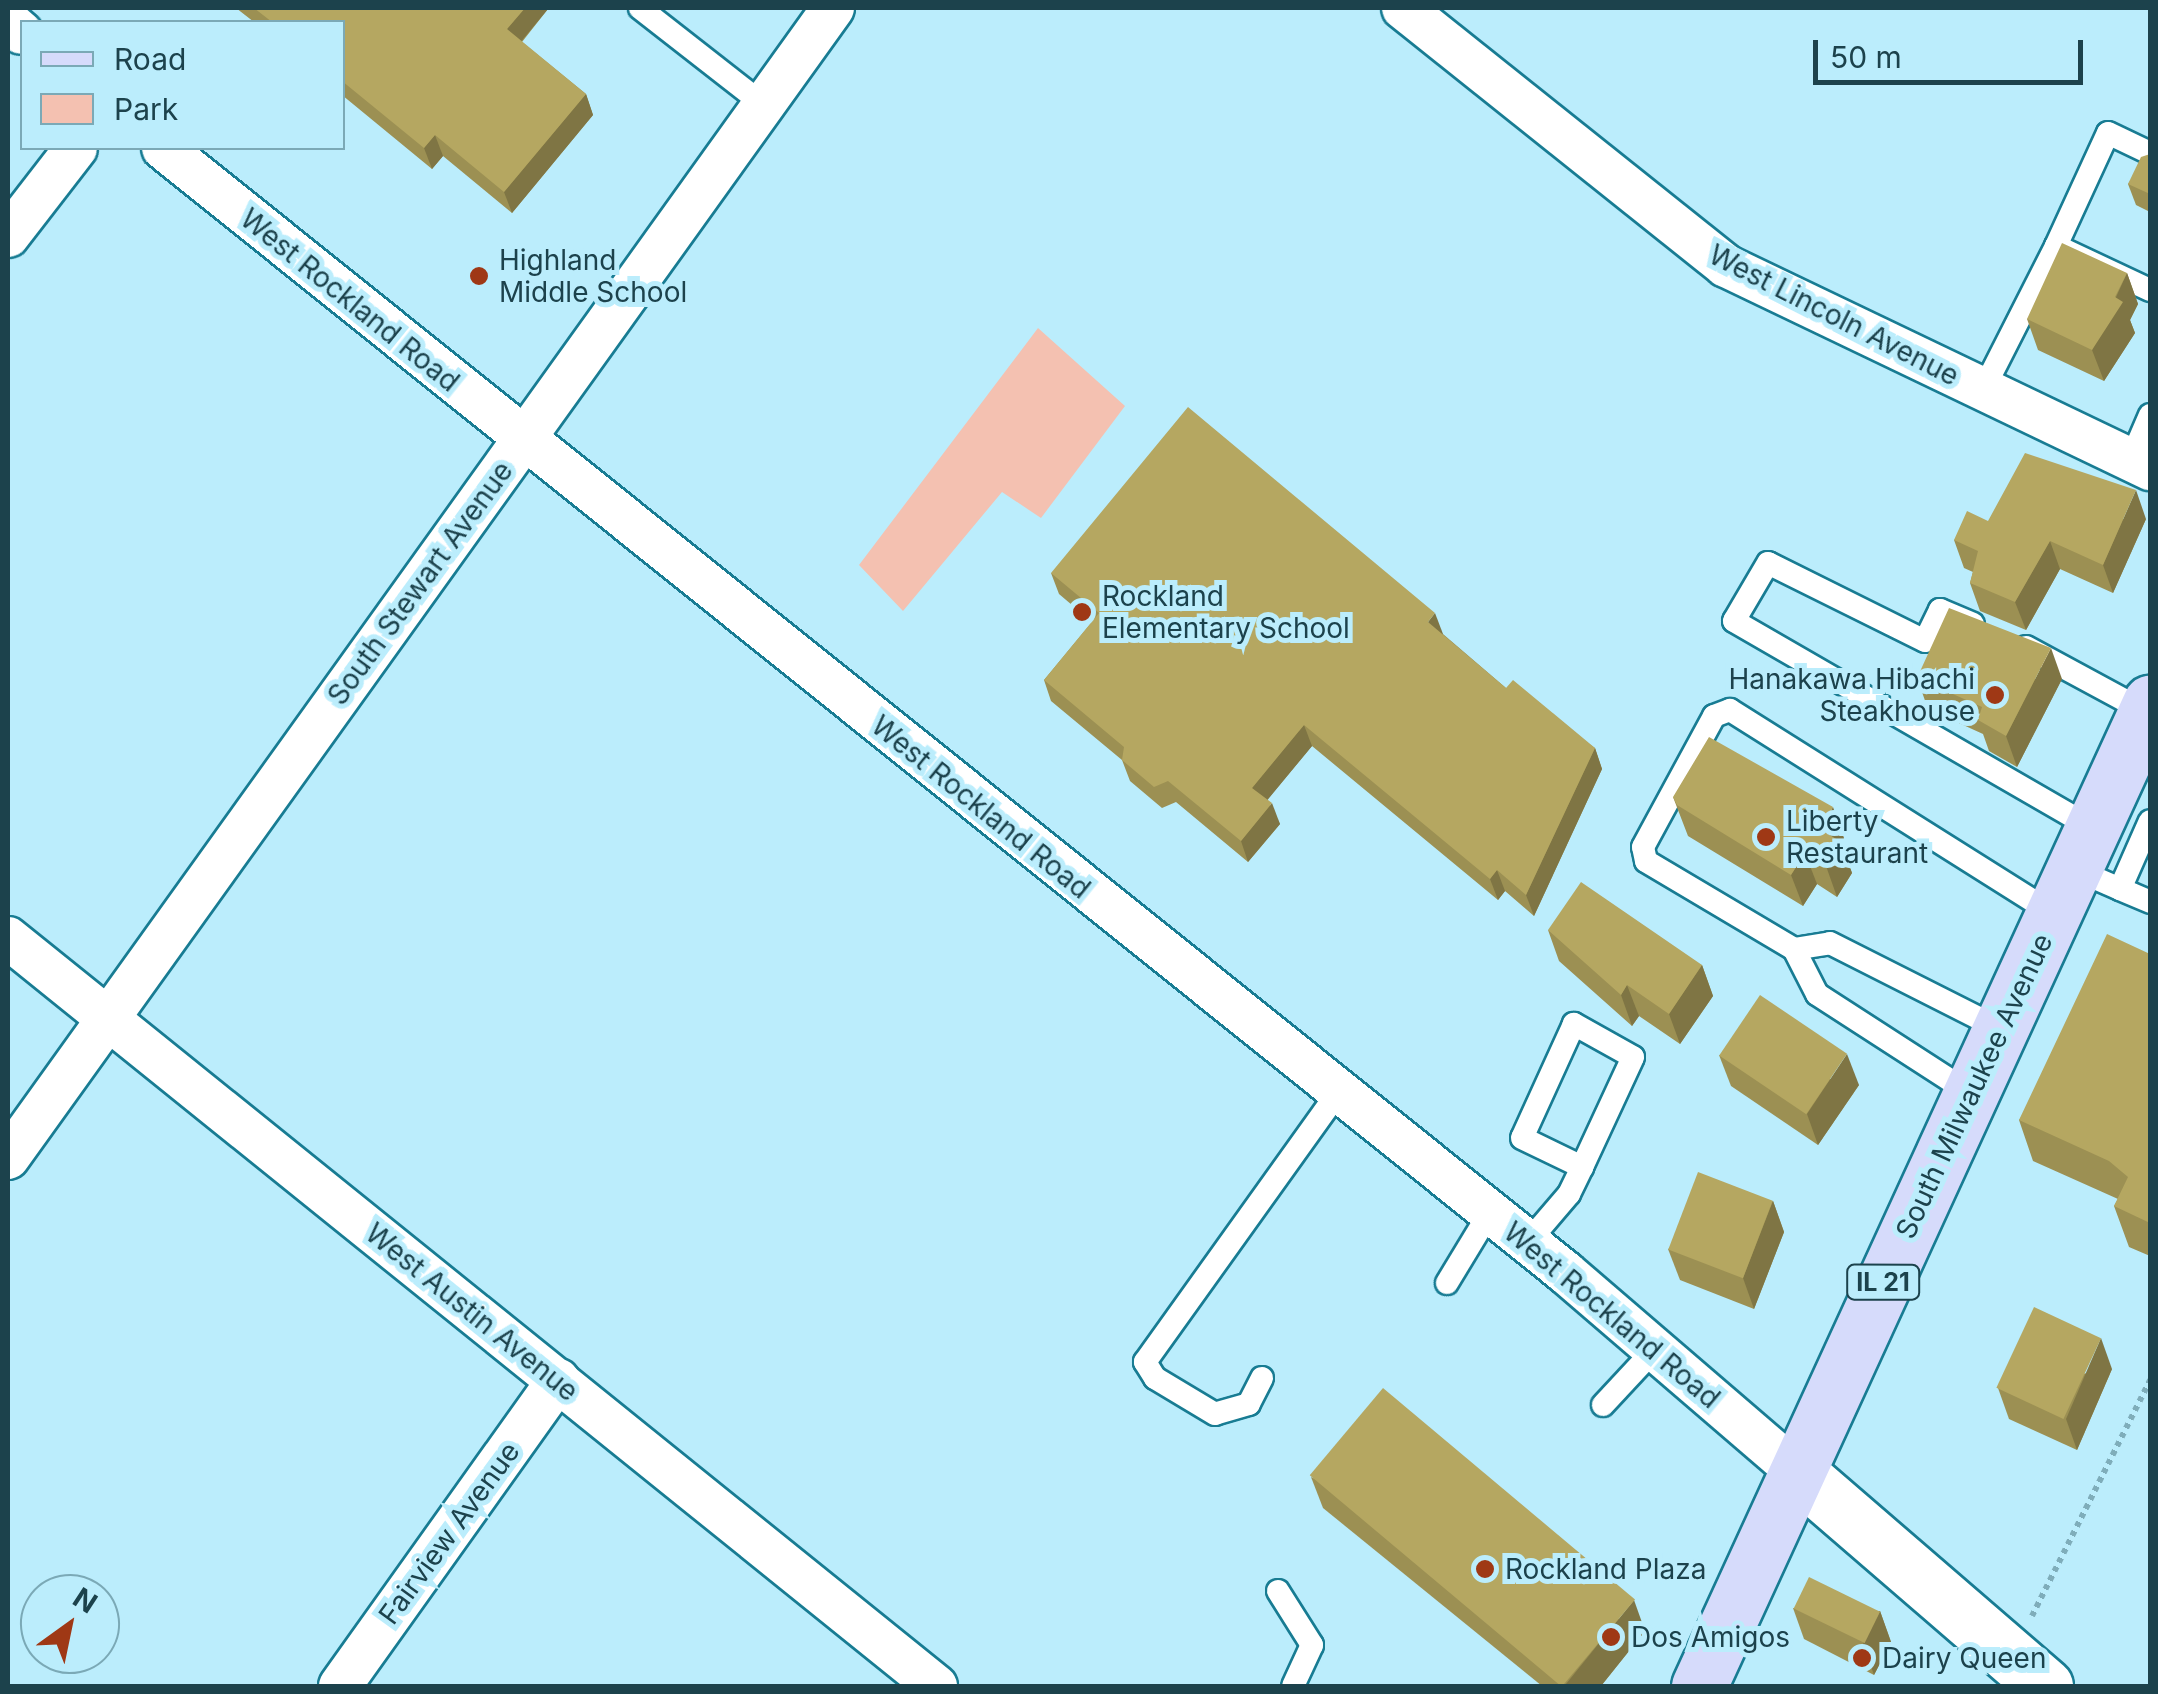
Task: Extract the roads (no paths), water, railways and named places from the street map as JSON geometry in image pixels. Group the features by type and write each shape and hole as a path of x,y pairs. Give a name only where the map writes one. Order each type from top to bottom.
{"main road":[{"name":"South Milwaukee Avenue","path":"1700,1686 2000,1029 2085,875 2136,772 2148,708"}],"street":[{"name":"South Stewart Avenue","path":"8,1158 833,8"},
{"name":"West Lincoln Avenue","path":"1404,8 1726,266 2141,464"},
{"path":"8,236 74,150"},
{"name":"West Rockland Road","path":"165,150 522,441 1528,1242 1796,1471"},
{"name":"West Austin Avenue","path":"8,938 936,1686"},
{"name":"Fairview Avenue","path":"340,1686 558,1380"},
{"path":"1796,1471 2046,1686"}],"lane":[{"path":"640,8 763,104"},
{"path":"1984,390 2108,133 2150,153"},
{"path":"2056,246 2150,290"},
{"path":"2141,464 2150,415"},
{"path":"2085,875 1734,620 1768,563 1925,641 1940,610 2066,664 2148,708"},
{"path":"1970,1094 1817,994 1794,950 1641,854 1720,710 2150,902"},
{"path":"2085,875 2150,822"},
{"path":"1794,950 1830,944 2000,1029"},
{"path":"1528,1242 1582,1167 1629,1050 1574,1024 1522,1132 1582,1167"},
{"path":"1262,1378 1249,1404 1215,1414 1154,1378 1145,1362 1339,1091"},
{"path":"1447,1283 1490,1212"},
{"path":"1603,1405 1655,1349"},
{"path":"1278,1591 1312,1645 1292,1686"}],"place":[{"name":"Highland Middle School","path":"479,276"},
{"name":"Rockland Elementary School","path":"1082,612"},
{"name":"Hanakawa Hibachi Steakhouse","path":"1995,695"},
{"name":"Liberty Restaurant","path":"1766,837"},
{"name":"Rockland Plaza","path":"1485,1569"},
{"name":"Dos Amigos","path":"1611,1637"},
{"name":"Dairy Queen","path":"1862,1658"}]}
